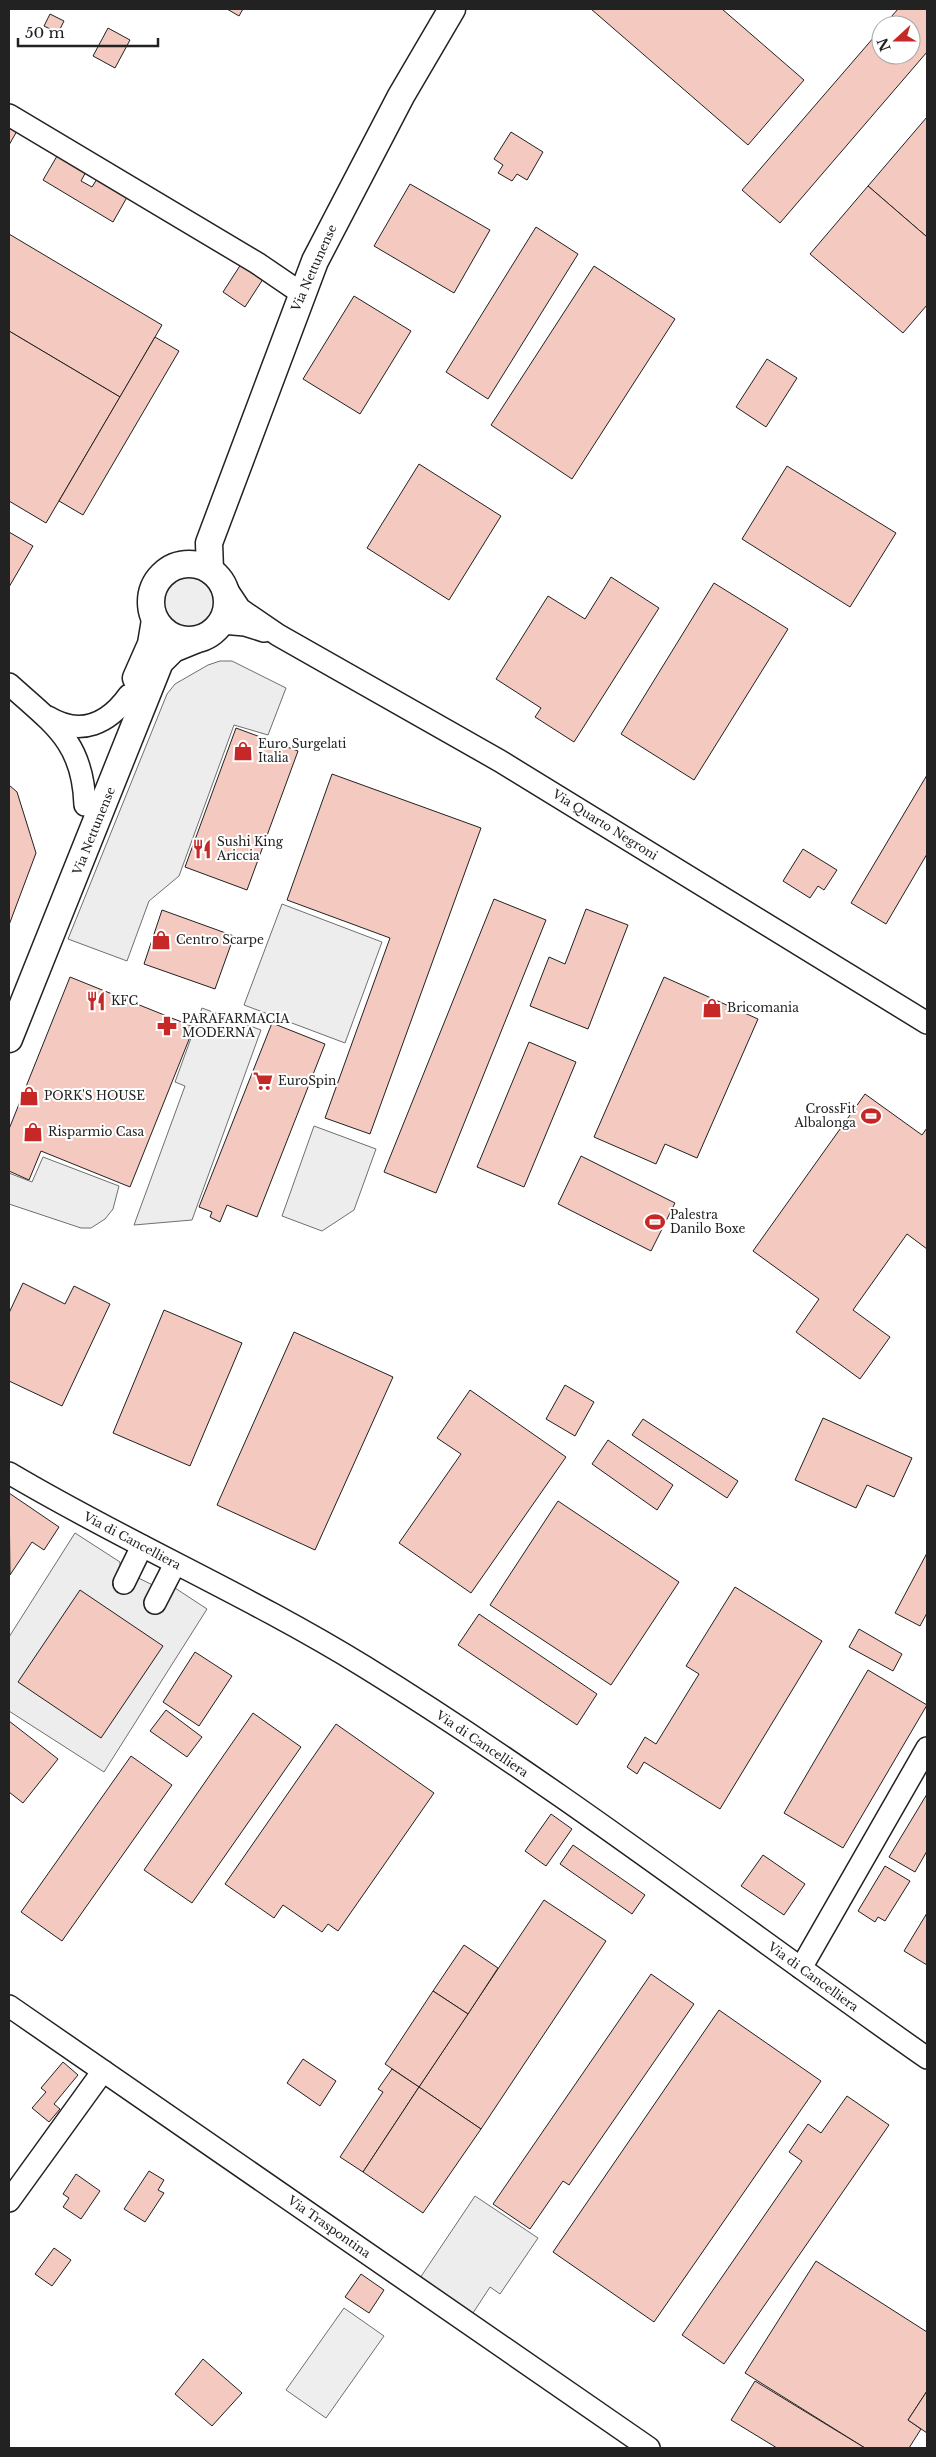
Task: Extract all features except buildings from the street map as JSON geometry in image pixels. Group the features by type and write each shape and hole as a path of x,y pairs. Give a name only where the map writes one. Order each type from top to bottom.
{"main road":[{"name":"Via Nettunense","path":"208,573 209,542 301,293 315,261 401,96 452,9"},
{"path":"174,567 208,573 228,604 222,623 206,637 196,640 172,637 162,630 155,620 150,603 154,585 159,578 174,567"},
{"name":"Via Nettunense","path":"9,998 151,644 155,620"},
{"name":"Via Nettunense","path":"9,1039 160,662 173,649 196,640"}],"street":[{"path":"9,115 257,263 301,293"},
{"name":"Via Quarto Negroni","path":"208,573 240,609 278,636 500,761 927,1023"},
{"name":"Via Quarto Negroni","path":"222,623 252,627 278,636"},
{"path":"9,684 65,738 78,757 84,780 85,805"},
{"path":"41,713 66,726 87,726 111,716 129,695"},
{"name":"Via di Cancelliera","path":"9,1473 325,1644 392,1684 602,1824 927,2058"},
{"path":"124,1583 142,1546"},
{"path":"155,1603 175,1564"},
{"path":"801,1968 927,1748"},
{"name":"Via Traspontina","path":"9,2006 649,2448"},
{"path":"9,2201 103,2071"}],"shaded area":[{"path":"189,568 202,571 214,578 221,590 224,603 221,616 214,628 202,635 189,638 176,635 164,628 157,616 154,603 157,590 164,578 176,571"},
{"path":"220,661 232,661 286,688 268,735 234,725 179,876 149,901 127,961 68,939 167,694 175,684 208,665"},
{"path":"282,904 382,942 345,1043 244,1005"},
{"path":"202,1008 261,1030 192,1220 134,1225 185,1086 175,1082"},
{"path":"314,1126 376,1149 354,1210 322,1231 282,1216"},
{"path":"43,1157 119,1186 113,1209 105,1219 91,1228 81,1228 9,1204 9,1173 32,1182"},
{"path":"75,1533 120,1562 120,1569 165,1591 172,1586 207,1609 104,1772 9,1711 9,1637"},
{"path":"475,2196 538,2238 500,2294 490,2287 473,2313 420,2278"},
{"path":"344,2308 384,2336 326,2418 286,2390"}],"place":[{"name":"Euro Surgelati Italia","path":"243,751"},
{"name":"Sushi King Ariccia","path":"202,849"},
{"name":"Centro Scarpe","path":"161,940"},
{"name":"KFC","path":"96,1001"},
{"name":"Bricomania","path":"712,1008"},
{"name":"PARAFARMACIA MODERNA","path":"167,1026"},
{"name":"EuroSpin","path":"263,1081"},
{"name":"PORK'S HOUSE","path":"29,1096"},
{"name":"CrossFit Albalonga","path":"871,1116"},
{"name":"Risparmio Casa","path":"33,1132"},
{"name":"Palestra Danilo Boxe","path":"655,1222"}]}
